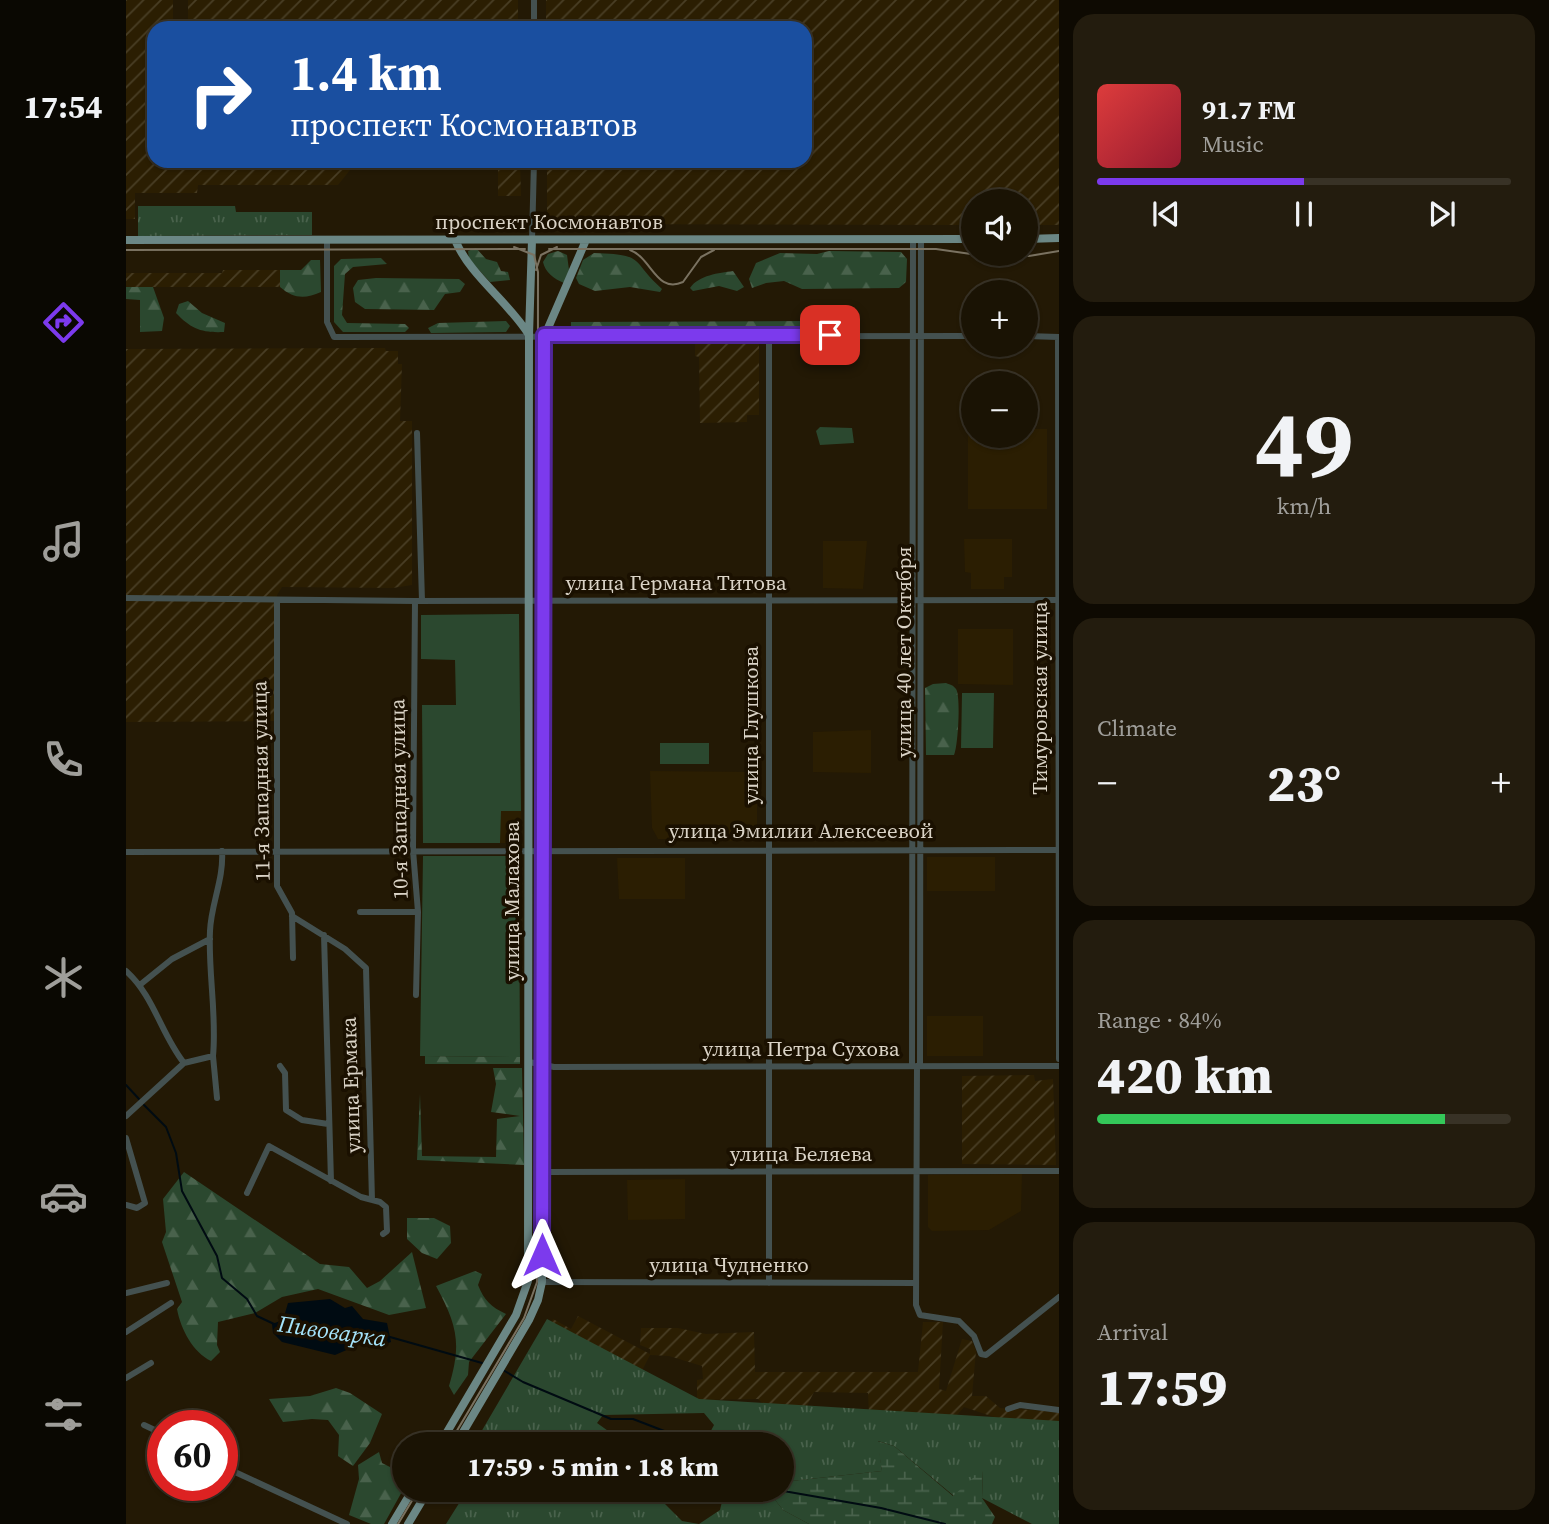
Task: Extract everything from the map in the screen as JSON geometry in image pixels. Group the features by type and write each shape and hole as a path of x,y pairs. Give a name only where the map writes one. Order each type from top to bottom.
{"main road":[{"name":"проспект Космонавтов","path":"126,240 961,239"},
{"path":"1038,239 1059,239"},
{"path":"455,240 463,257 516,315 528,335"},
{"name":"улица Малахова","path":"447,1432 509,1328 527,1290 528,335 531,240"},
{"path":"544,335 586,240"},
{"name":"улица Малахова","path":"463,1432 529,1320 542,1282 544,335"},
{"path":"392,1524 405,1502"},
{"path":"408,1524 421,1502"}],"street":[{"path":"534,0 534,21"},
{"path":"531,240 534,168"},
{"name":"улица 40 лет Октября","path":"917,239 912,335 912,849 916,1283 920,1315 959,1321 974,1336 981,1354 986,1355 1059,1297"},
{"name":"улица 40 лет Октября","path":"916,1066 921,849 921,335 917,239"},
{"path":"327,240 327,322 334,337 961,336"},
{"name":"улица Глушкова","path":"769,335 769,1283"},
{"path":"1038,336 1058,337"},
{"name":"Тимуровская улица","path":"1058,337 1059,1059"},
{"name":"10-я Западная улица","path":"416,995 418,912 414,850 418,601 417,433"},
{"name":"улица Германа Титова","path":"126,598 277,601 1058,600"},
{"name":"11-я Западная улица","path":"277,601 277,886 290,906 293,958"},
{"path":"126,852 529,849"},
{"name":"улица Эмилии Алексеевой","path":"529,849 1058,850"},
{"path":"217,1098 213,1056 210,939 211,907 220,881 222,851"},
{"path":"360,912 418,912"},
{"path":"292,916 324,935 331,1181"},
{"name":"улица Ермака","path":"324,935 366,968 372,1200"},
{"path":"141,985 172,960 210,939"},
{"path":"126,971 141,985 165,1033 184,1063"},
{"path":"126,1116 184,1063 213,1056"},
{"name":"улица Петра Сухова","path":"529,1062 554,1067 1059,1066"},
{"path":"281,1066 285,1073 286,1110 302,1120 328,1124"},
{"path":"126,1138 145,1203 137,1208 126,1205"},
{"path":"247,1193 269,1146 331,1181 386,1207 387,1231 383,1234"},
{"name":"улица Беляева","path":"542,1172 1059,1171"},
{"name":"улица Чудненко","path":"542,1282 916,1283"},
{"path":"126,1293 167,1283"},
{"path":"126,1332 171,1303"},
{"path":"126,1378 151,1363"},
{"path":"1008,1409 1020,1405 1059,1410"},
{"path":"238,1473 347,1524"}],"shaded area":[{"path":"126,0 173,0 173,21 147,21 147,168 400,168 350,170 338,185 198,185 197,193 135,193 135,219 126,219"},
{"path":"188,0 518,0 518,21 188,21"},
{"path":"546,0 1059,0 1059,225 1038,225 1038,189 961,189 961,225 547,224 547,168 812,168 812,21 546,21"},
{"path":"498,168 520,168 521,196 498,196"},
{"path":"223,270 280,270 280,287 126,287 126,273 222,273"},
{"path":"759,342 759,415 747,415 747,422 700,423 699,357 695,356 695,343"},
{"path":"385,348 386,351 398,351 398,364 402,364 400,421 412,421 412,585 393,588 282,587 277,595 276,721 126,722 126,349"},
{"path":"1038,429 1047,429 1047,509 968,509 968,448 1038,448"},
{"path":"964,539 1012,539 1012,577 1004,577 1004,589 971,589 971,573 965,572"},
{"path":"823,541 867,541 863,589 823,588"},
{"path":"958,629 1013,629 1013,685 958,684"},
{"path":"871,730 871,773 813,772 813,732"},
{"path":"650,771 757,772 757,841 658,839 652,828"},
{"path":"500,811 521,811 520,843 500,843"},
{"path":"927,857 995,857 995,891 927,891"},
{"path":"617,858 685,858 685,899 619,899"},
{"path":"927,1016 983,1016 983,1056 927,1056"},
{"path":"1034,1075 1035,1081 1053,1079 1056,1165 962,1164 962,1076"},
{"path":"1022,1174 1021,1211 989,1230 932,1231 928,1227 928,1175"},
{"path":"685,1179 685,1219 628,1220 627,1180"},
{"path":"578,1316 650,1354 650,1349 640,1345 641,1328 678,1328 706,1334 754,1332 755,1372 918,1372 923,1322 943,1322 939,1389 946,1391 962,1339 972,1341 976,1351 972,1396 986,1396 1000,1408 1059,1412 1059,1424 1021,1426 964,1407 944,1430 869,1416 868,1393 814,1392 804,1412 773,1414 758,1399 697,1400 697,1380 703,1379 702,1366 669,1356 650,1355 631,1392 544,1336 553,1319 571,1329"}],"green space":[{"path":"138,206 235,206 236,212 312,212 312,235 138,236"},
{"path":"476,248 486,259 497,262 501,271 508,272 510,280 490,282 469,259 468,251"},
{"path":"558,251 567,255 569,270 564,283 550,275 543,262 548,254"},
{"path":"829,251 901,252 907,259 906,282 899,288 802,289 784,281 752,288 749,279 756,263 780,253 817,254"},
{"path":"594,253 630,257 662,289 660,292 630,287 595,291 579,284 576,278 583,260"},
{"path":"381,258 387,264 353,267 345,274 342,315 347,323 405,324 409,328 405,332 343,332 334,322 334,266 341,259"},
{"path":"311,260 320,260 321,292 300,297 280,287 280,270 301,270"},
{"path":"733,271 744,287 737,291 719,286 693,291 690,288 704,277"},
{"path":"459,279 465,284 460,292 445,294 434,310 365,309 355,302 353,288 358,280"},
{"path":"126,287 153,287 164,318 162,331 140,332 140,300 126,299"},
{"path":"188,301 202,313 225,323 224,332 197,329 181,318 176,313 179,304"},
{"path":"506,321 510,326 506,332 431,333 428,328 438,323"},
{"path":"811,321 811,331 571,331 571,322"},
{"path":"820,427 852,428 854,443 820,445 816,431"},
{"path":"519,614 521,811 501,811 500,843 423,843 422,705 456,705 455,660 421,659 421,615"},
{"path":"946,683 954,687 958,694 954,755 926,755 925,688"},
{"path":"962,693 994,693 993,748 961,748"},
{"path":"660,743 709,743 709,764 660,764"},
{"path":"423,856 519,856 520,1057 420,1056"},
{"path":"425,1056 520,1057 520,1064 425,1064"},
{"path":"493,1068 522,1068 524,1165 417,1160 420,1094 422,1156 496,1157 497,1119 520,1116 491,1112 496,1084"},
{"path":"184,1172 320,1264 349,1267 367,1288 380,1281 412,1252 426,1308 389,1315 318,1289 282,1297 255,1313 218,1322 217,1345 220,1352 211,1361 193,1346 181,1325 177,1309 182,1302 162,1242 166,1232 163,1199"},
{"path":"407,1218 434,1218 450,1226 451,1243 437,1259 422,1253 407,1239"},
{"path":"475,1271 482,1274 478,1285 486,1299 506,1314 469,1362 468,1375 454,1395 449,1386 455,1358 455,1335 449,1312 436,1286"},
{"path":"547,1319 699,1399 1059,1421 1059,1524 1032,1524 982,1498 983,1471 954,1496 894,1446 878,1441 882,1471 794,1481 794,1432 710,1432 714,1425 704,1413 603,1415 597,1423 610,1432 481,1432"},
{"path":"336,1388 350,1393 382,1414 370,1443 353,1466 338,1456 339,1435 328,1420 283,1422 269,1399 310,1396"},
{"path":"877,1441 894,1446 953,1496 983,1469 982,1498 995,1517 992,1524 809,1524 783,1510 777,1502 794,1502 794,1481 882,1471"},
{"path":"379,1452 382,1463 392,1468 392,1502 396,1502 384,1524 371,1524 349,1515 359,1479 358,1465"},
{"path":"460,1502 663,1502 682,1521 699,1524 446,1524"},
{"path":"722,1502 777,1502 783,1510 809,1524 699,1524 720,1510"}],"water":[{"path":"330,1299 345,1308 352,1306 363,1319 387,1323 391,1342 380,1346 365,1342 335,1355 282,1342 273,1333 272,1324 283,1320 288,1303"}],"waterway":[{"name":"Пивоварка","path":"126,1085 139,1099"},
{"name":"Пивоварка","path":"144,1105 166,1127 176,1153 182,1191 217,1256 222,1278 247,1299 257,1316 274,1324"},
{"name":"Пивоварка","path":"390,1337 482,1363"},
{"name":"Пивоварка","path":"503,1370 523,1382 611,1419 633,1419 667,1432"},
{"name":"Пивоварка","path":"794,1493 881,1508 945,1524"}],"tram line":[{"path":"456,1432 524,1318 537,1282 538,272 534,255 514,247"},
{"path":"536,270 541,255 557,247"},
{"path":"126,250 525,249"},
{"path":"549,249 936,249 992,257 1029,256 1059,251"},
{"path":"630,250 644,260 660,279 674,284 683,282 701,257 714,250"},
{"path":"398,1524 411,1502"}],"route":[{"path":"542,1255 544,335 830,335"}]}
